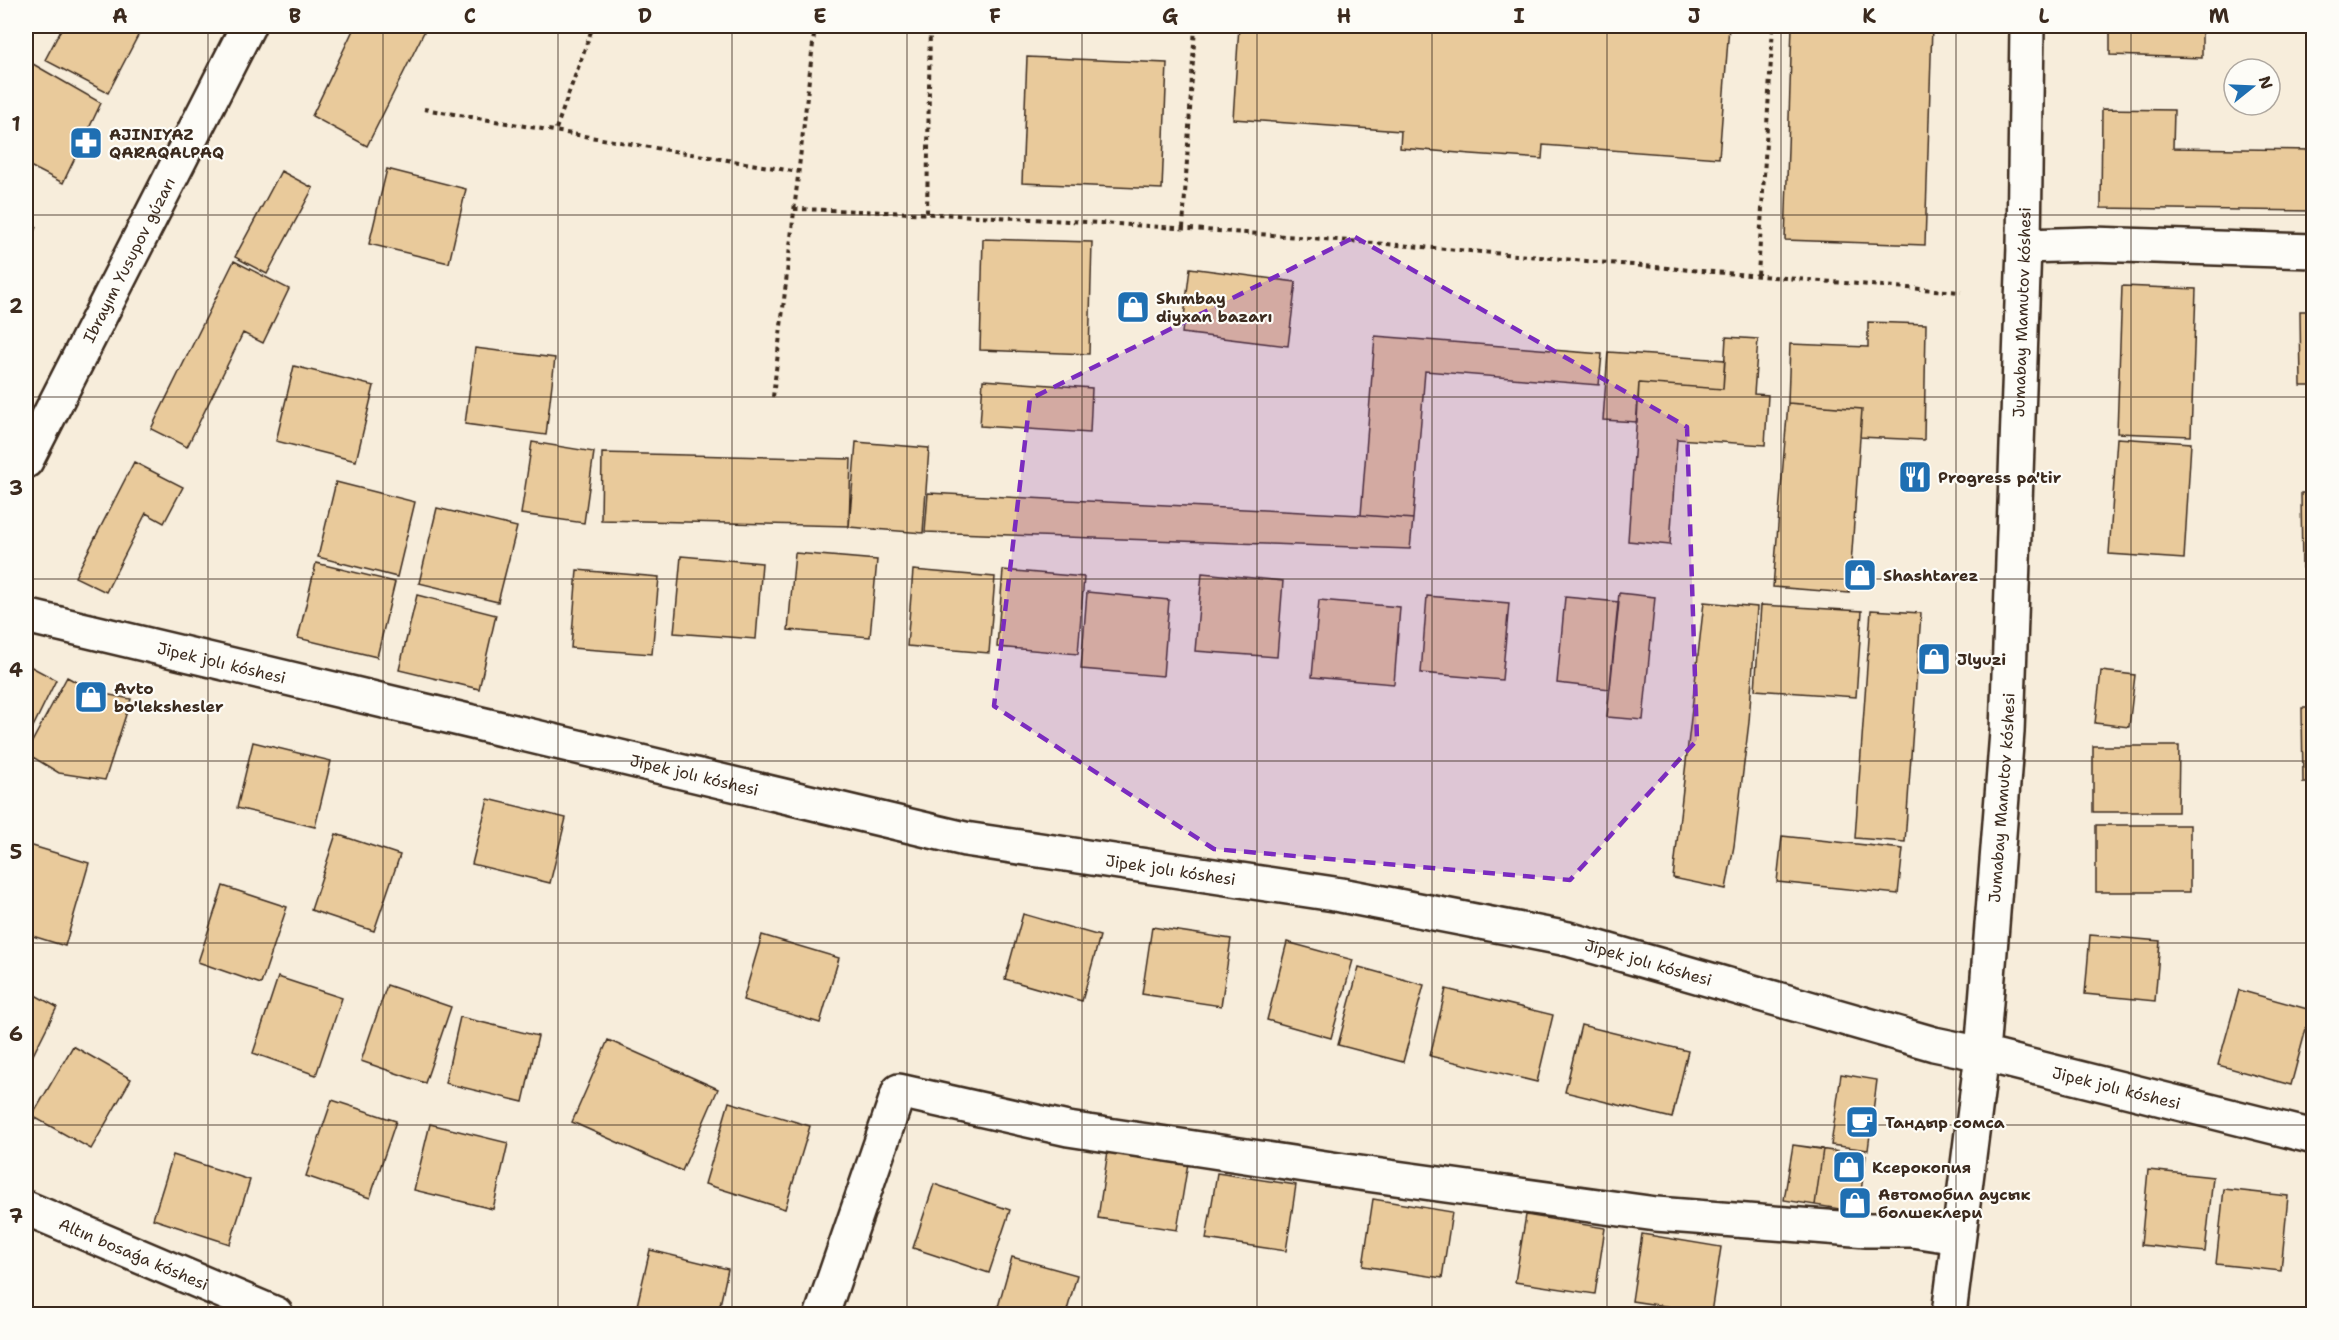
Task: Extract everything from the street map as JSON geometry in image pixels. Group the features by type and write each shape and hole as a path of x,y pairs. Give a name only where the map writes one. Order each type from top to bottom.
{"street":[{"name":"Ibrayım Yusupov gúzarı","path":"26,461 248,26"},
{"name":"Jumabay Mamutov kóshesi","path":"1949,1314 1982,1054 2007,732 2024,246 2027,26"},
{"path":"2024,246 2091,244 2313,251"},
{"name":"Jipek jolı kóshesi","path":"26,616 965,839 1341,895 1568,939 1934,1044 2313,1137"},
{"path":"822,1314 899,1091 1068,1129 1356,1173 1656,1214 1867,1230 1912,1230 1958,1237"},
{"name":"Altın bosaǵa kóshesi","path":"26,1208 276,1314"}],"path":[{"path":"556,129 593,26"},
{"path":"773,397 815,26"},
{"path":"927,213 930,26"},
{"path":"1184,228 1195,26"},
{"path":"1758,275 1773,26"},
{"path":"424,109 556,129 798,172"},
{"path":"794,209 927,213 1184,228 1961,292"}],"highlighted area":[{"path":"1355,237 1687,427 1697,740 1570,880 1214,849 994,706 1030,399"}],"building":[{"path":"63,26 143,26 108,93 45,60"},
{"path":"355,26 427,26 367,146 312,116"},
{"path":"1239,26 1729,26 1719,158 1543,145 1542,159 1471,154 1400,148 1401,131 1233,119"},
{"path":"1792,26 1932,26 1925,245 1785,240"},
{"path":"2110,26 2202,26 2202,58 2110,55"},
{"path":"2310,26 2314,26 2314,80 2309,80"},
{"path":"1027,57 1167,63 1162,189 1022,183"},
{"path":"26,60 101,103 63,183 26,164"},
{"path":"2102,109 2174,110 2173,148 2314,150 2314,211 2101,208"},
{"path":"387,169 466,189 449,263 369,244"},
{"path":"281,171 313,188 267,274 235,257"},
{"path":"26,222 36,227 26,249"},
{"path":"983,239 1092,242 1089,354 980,350"},
{"path":"234,261 289,289 263,343 243,333 187,447 151,429"},
{"path":"1190,268 1296,282 1288,346 1182,333"},
{"path":"2122,286 2196,289 2191,436 2117,433"},
{"path":"2300,311 2314,311 2314,386 2301,386"},
{"path":"1868,322 1926,324 1924,440 1860,437 1862,409 1788,403 1790,344 1868,347"},
{"path":"1375,336 1602,354 1599,385 1425,371 1413,519 1361,515"},
{"path":"1726,337 1758,339 1754,394 1768,395 1765,445 1677,439 1670,545 1628,541 1639,383 1723,389"},
{"path":"475,348 555,358 546,435 465,424"},
{"path":"1608,352 1725,360 1723,389 1639,383 1637,422 1603,420"},
{"path":"294,366 374,386 356,461 276,441"},
{"path":"983,380 1092,388 1090,433 980,426"},
{"path":"1788,403 1862,409 1849,593 1773,587"},
{"path":"2117,438 2191,443 2184,559 2109,554"},
{"path":"532,442 594,452 584,523 521,514"},
{"path":"856,442 929,448 923,533 849,527"},
{"path":"602,453 851,459 849,526 601,520"},
{"path":"134,462 183,487 164,523 146,513 106,592 75,577"},
{"path":"336,482 415,502 397,577 318,557"},
{"path":"928,493 1413,519 1410,549 925,532"},
{"path":"2301,493 2314,493 2314,568 2302,568"},
{"path":"437,508 517,527 498,602 419,583"},
{"path":"795,553 877,560 870,637 788,630"},
{"path":"681,556 762,563 756,639 674,633"},
{"path":"316,563 395,582 377,657 298,638"},
{"path":"577,570 659,577 652,654 571,648"},
{"path":"913,570 995,577 989,653 907,646"},
{"path":"1003,570 1084,577 1078,654 997,647"},
{"path":"1202,573 1283,581 1277,657 1195,651"},
{"path":"1087,592 1169,600 1163,676 1081,669"},
{"path":"1619,593 1655,597 1643,720 1607,717"},
{"path":"417,595 496,615 479,689 399,670"},
{"path":"1427,596 1509,603 1502,680 1421,673"},
{"path":"1565,597 1619,602 1610,689 1557,683"},
{"path":"1319,600 1400,607 1394,684 1312,677"},
{"path":"1704,602 1757,607 1749,722 1734,846 1726,889 1673,878"},
{"path":"1761,605 1862,611 1856,697 1755,690"},
{"path":"1871,610 1921,613 1905,842 1855,838"},
{"path":"26,664 56,680 26,741"},
{"path":"2101,671 2135,675 2129,727 2095,723"},
{"path":"67,677 94,692 131,699 105,780 59,773 26,753"},
{"path":"2302,708 2314,708 2314,783 2303,783"},
{"path":"253,742 331,761 315,827 237,808"},
{"path":"2093,746 2179,746 2178,812 2093,812"},
{"path":"488,799 566,818 550,883 472,864"},
{"path":"2096,825 2190,825 2190,892 2096,892"},
{"path":"336,834 400,855 374,931 311,910"},
{"path":"1782,836 1903,849 1898,894 1777,882"},
{"path":"26,844 89,863 65,946 26,934"},
{"path":"223,886 287,907 261,984 198,962"},
{"path":"1023,914 1100,936 1082,1001 1005,979"},
{"path":"1152,927 1231,939 1221,1006 1142,994"},
{"path":"762,935 839,958 820,1023 743,1000"},
{"path":"2090,935 2160,941 2155,1001 2085,994"},
{"path":"1287,942 1353,960 1331,1038 1267,1020"},
{"path":"1359,967 1424,985 1403,1062 1338,1045"},
{"path":"278,977 342,998 316,1075 253,1053"},
{"path":"387,985 451,1007 425,1083 361,1061"},
{"path":"1446,989 1553,1015 1537,1082 1430,1056"},
{"path":"26,990 57,1007 26,1069"},
{"path":"2239,990 2311,1010 2291,1085 2218,1065"},
{"path":"460,1017 538,1036 523,1102 445,1083"},
{"path":"1581,1025 1688,1051 1672,1118 1565,1092"},
{"path":"608,1040 718,1089 682,1171 572,1122"},
{"path":"73,1046 131,1079 91,1149 32,1116"},
{"path":"1841,1074 1877,1080 1868,1150 1831,1145"},
{"path":"332,1100 396,1121 370,1198 306,1176"},
{"path":"729,1102 810,1126 785,1209 705,1184"},
{"path":"430,1124 508,1143 493,1209 414,1190"},
{"path":"1793,1145 1866,1156 1858,1212 1784,1200"},
{"path":"1793,1145 1823,1149 1815,1205 1784,1200"},
{"path":"1108,1151 1188,1163 1177,1230 1098,1218"},
{"path":"173,1155 250,1180 230,1244 153,1219"},
{"path":"2148,1170 2213,1177 2205,1252 2141,1245"},
{"path":"1217,1173 1296,1185 1286,1251 1206,1239"},
{"path":"934,1184 1010,1210 989,1273 913,1248"},
{"path":"2224,1189 2288,1196 2281,1271 2216,1264"},
{"path":"1373,1199 1452,1212 1442,1278 1363,1266"},
{"path":"1526,1215 1605,1228 1595,1294 1515,1282"},
{"path":"1642,1234 1721,1247 1711,1313 1632,1301"},
{"path":"650,1250 728,1269 718,1314 635,1314"},
{"path":"1012,1257 1077,1275 1066,1314 996,1314"}],"place":[{"name":"AJINIYAZ QARAQALPAQ","path":"86,143"},
{"name":"Shımbay diyxan bazarı","path":"1133,307"},
{"name":"Progress pa'tir","path":"1915,477"},
{"name":"Shashtarez","path":"1860,575"},
{"name":"Jlyuzi","path":"1934,659"},
{"name":"Avto bo'lekshesler","path":"91,697"},
{"name":"Тандыр сомса","path":"1862,1122"},
{"name":"Ксерокопия","path":"1849,1167"},
{"name":"Автомобил аусык болшеклери","path":"1855,1203"}]}
